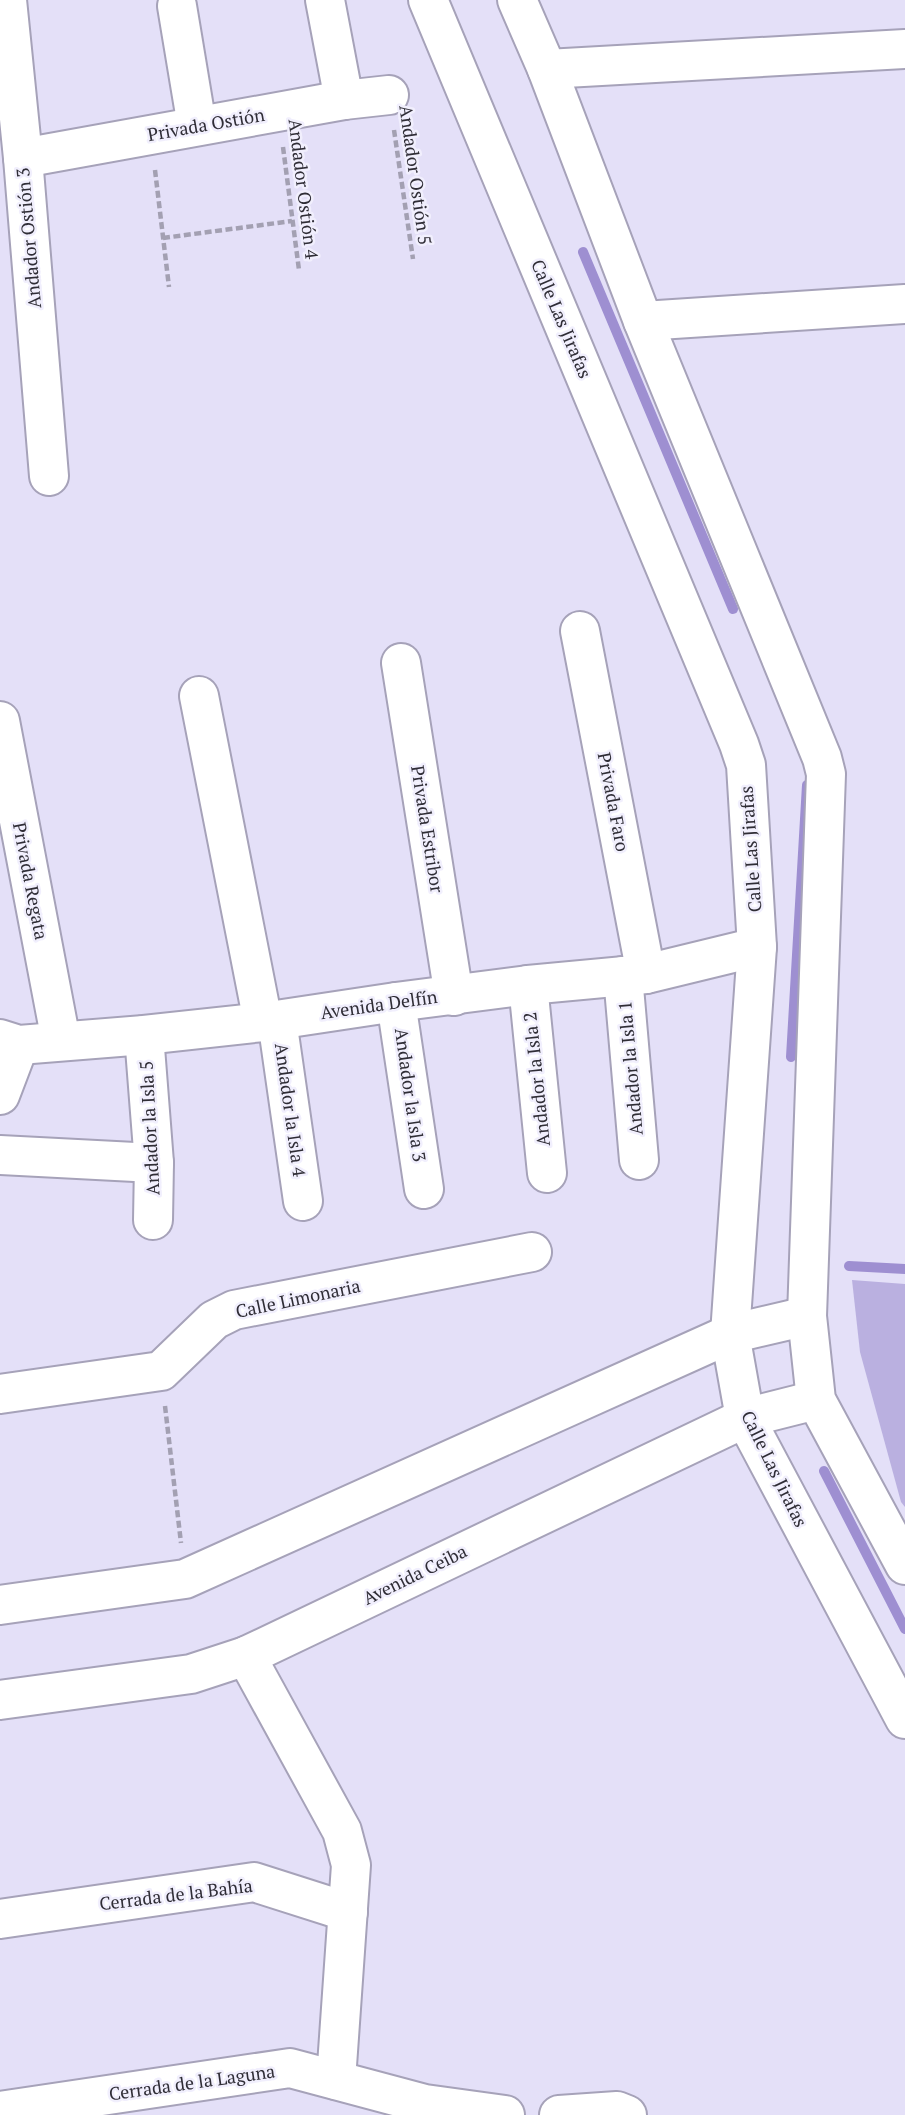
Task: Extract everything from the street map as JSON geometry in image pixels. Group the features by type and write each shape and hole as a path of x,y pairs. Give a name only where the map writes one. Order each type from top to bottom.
{"street":[{"name":"Andador Ostión 3","path":"7,0 49,475"},
{"path":"325,0 344,100"},
{"name":"Calle Las Jirafas","path":"428,0 746,765 757,947 730,1334 744,1418 905,1719"},
{"path":"517,0 547,69 643,321 822,758 825,774 807,1316 816,1400 905,1565"},
{"path":"177,6 197,127"},
{"path":"547,69 905,49"},
{"name":"Privada Ostión","path":"23,158 279,111 389,95"},
{"path":"643,321 905,304"},
{"name":"Privada Faro","path":"580,631 634,975"},
{"name":"Privada Estribor","path":"401,663 454,996"},
{"path":"199,696 270,1021"},
{"name":"Privada Regata","path":"0,721 61,1041"},
{"name":"Avenida Delfín","path":"10,1042 144,1035 270,1021 528,985 634,975 757,947"},
{"name":"Andador la Isla 1","path":"634,975 639,1160"},
{"name":"Andador la Isla 2","path":"528,985 547,1172"},
{"name":"Andador la Isla 3","path":"396,1002 424,1189"},
{"name":"Andador la Isla 4","path":"270,1021 303,1201"},
{"name":"Andador la Isla 5","path":"144,1035 154,1163 153,1220"},
{"path":"0,1094 10,1042"},
{"path":"0,1156 154,1163"},
{"name":"Calle Limonaria","path":"161,1371 215,1320 234,1310 532,1252"},
{"path":"0,1605 185,1579 730,1334 807,1316"},
{"path":"0,1394 161,1371"},
{"name":"Avenida Ceiba","path":"0,1700 191,1674 246,1656 744,1418 816,1400"},
{"path":"246,1656 342,1831 351,1865 336,2080"},
{"name":"Cerrada de la Bahía","path":"0,1919 254,1882 348,1912"},
{"name":"Cerrada de la Laguna","path":"0,2111 290,2068 425,2104 505,2115"},
{"path":"559,2115 617,2111 627,2115"}],"path":[{"name":"Andador Ostión 5","path":"389,95 413,259"},
{"name":"Andador Ostión 4","path":"279,111 299,270"},
{"path":"150,135 169,287"},
{"path":"163,238 292,221"},
{"path":"161,1371 185,1579"}],"shaded area":[{"path":"852,1280 905,1284 905,1507 901,1502 860,1352"}],"waterway":[{"path":"583,252 733,609"},
{"path":"791,1057 807,785"},
{"path":"849,1266 905,1269"},
{"path":"824,1471 905,1629"}]}
